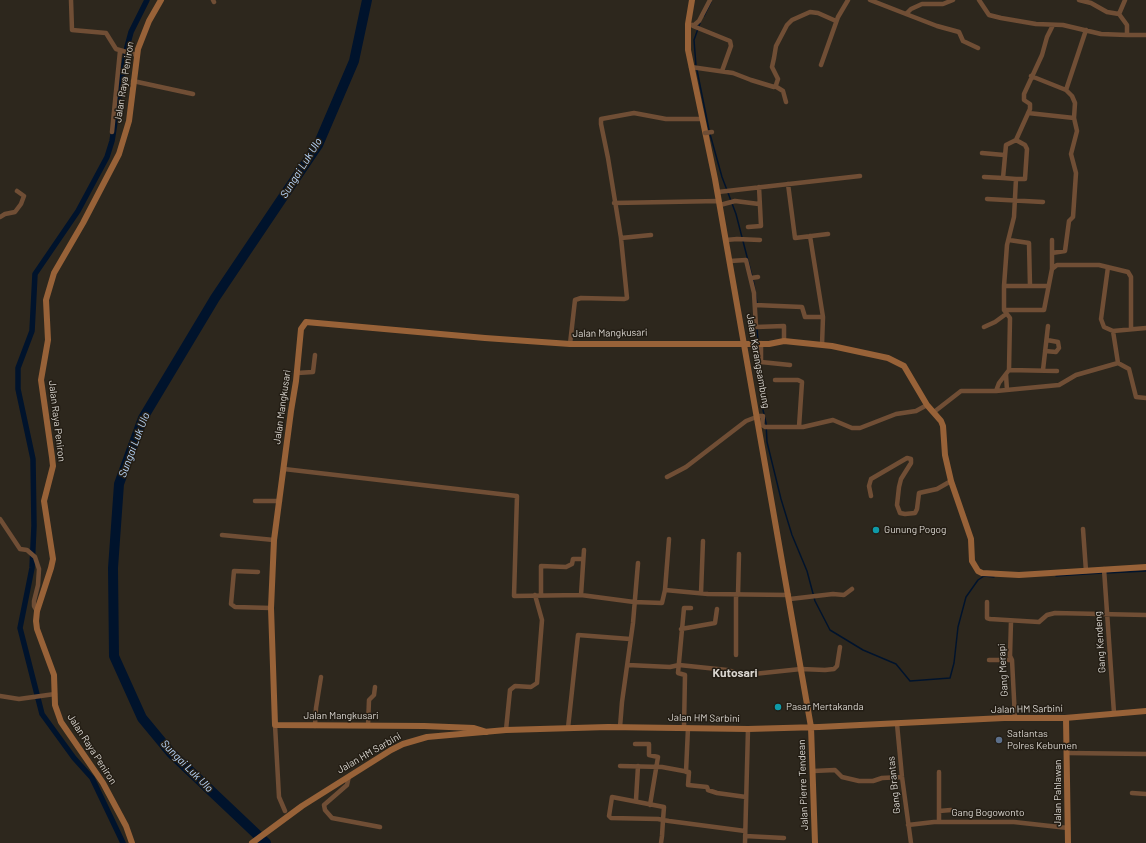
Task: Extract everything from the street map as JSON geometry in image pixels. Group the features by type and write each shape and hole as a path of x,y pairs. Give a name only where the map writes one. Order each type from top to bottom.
{"main road":[{"name":"Jalan Raya Peniron","path":"132,843 126,826 103,783 61,722 55,705 54,675 36,621 37,611 53,559 44,506 53,466 40,380 48,340 46,300 54,273 83,224 119,154 129,121 137,55 149,22 161,0"},
{"name":"Jalan Karangsambung","path":"692,0 694,26 687,45 702,119 707,133 718,192 811,727"},
{"name":"Jalan Mangkusari","path":"486,732 479,729 464,727 275,725 271,608 274,540 290,411 297,373 301,329 303,323 310,321 484,338 570,344 745,344 784,341 822,345 888,358 904,366 927,405 944,426 945,455 951,481 971,539 972,561 978,571 982,573 1019,576 1086,571"},
{"path":"1086,571 1104,572 1146,567"},
{"name":"Jalan HM Sarbini","path":"252,843 284,819 349,776 403,744 427,737 506,730 620,727 748,729 1015,718 1066,718 1146,711"},
{"name":"Jalan Pahlawan","path":"1066,718 1068,753 1068,843"},
{"name":"Jalan Pierre Tendean","path":"811,727 815,843"}],"street":[{"path":"71,0 72,30 106,33 114,47 121,51 137,55"},
{"path":"710,0 699,21 694,26 728,39 731,43 722,71"},
{"path":"821,64 836,22 848,0"},
{"path":"870,0 937,26 959,32 963,41 978,48"},
{"path":"906,14 911,9 922,4 943,4 953,0"},
{"path":"979,0 987,13 991,16 1010,20 1063,25 1108,34 1146,35"},
{"path":"1078,0 1090,3 1107,12 1119,14 1127,25 1127,35"},
{"path":"1119,14 1125,0"},
{"path":"775,86 778,79 772,67 776,46 787,25 792,20 810,12 818,13 836,22"},
{"path":"1003,178 1006,145 1016,140 1028,113 1030,104 1024,100 1024,97 1042,56 1047,37 1053,25"},
{"path":"1066,90 1086,30"},
{"path":"112,132 121,51"},
{"path":"692,67 722,71 769,86 775,86 783,91 786,102"},
{"path":"1032,76 1066,90 1074,99 1074,118 1077,130 1071,154 1076,173 1073,217 1069,221 1065,251 1052,253"},
{"path":"133,81 193,94"},
{"path":"570,344 575,300 581,298 627,298 621,238 601,119 634,113 666,120 702,119"},
{"path":"1028,113 1074,118"},
{"path":"984,177 1025,179 1027,149 1025,145 1016,140"},
{"path":"982,153 1004,155"},
{"path":"718,192 860,176"},
{"path":"996,391 999,383 1009,370 1010,318 1005,312 1004,286 1006,250 1014,217 1016,179"},
{"path":"788,184 795,236 797,238 828,234"},
{"path":"748,227 760,227 759,187"},
{"path":"0,217 5,214 15,212 21,204 24,196 17,191"},
{"path":"987,199 1014,202 1043,202"},
{"path":"614,202 720,203 735,201 759,204"},
{"path":"621,238 651,235"},
{"path":"810,236 823,317 822,345"},
{"path":"726,240 760,240"},
{"path":"1009,240 1029,243 1030,286"},
{"path":"984,327 995,322 1005,312 1044,310 1052,269 1052,240"},
{"path":"730,261 746,259 751,278 755,305 756,327 784,326 784,341"},
{"path":"1052,269 1062,265 1099,265 1128,272 1131,277 1131,329"},
{"path":"1108,267 1101,319 1104,327 1113,331 1146,328"},
{"path":"751,278 758,277"},
{"path":"1004,286 1048,286"},
{"path":"755,305 802,307 806,317 823,317"},
{"path":"1043,370 1048,326"},
{"path":"1113,331 1118,363"},
{"path":"1045,351 1056,352 1059,348 1058,342 1047,340"},
{"path":"758,343 761,362 790,365"},
{"path":"297,373 313,372 315,355"},
{"path":"934,412 959,392 996,391 1059,385 1076,375 1118,363 1129,369 1136,396 1146,398"},
{"path":"1009,370 1057,371"},
{"path":"1006,375 1007,390"},
{"path":"775,380 798,380 802,382 799,427"},
{"path":"667,476 686,467 746,421 758,417 763,416 762,425 767,427 799,427 825,423 833,420 852,428 860,428 896,414 916,411 927,405"},
{"path":"870,496 869,486 871,479 907,458 910,459 911,463 901,479 899,487 897,504 900,513 906,514 915,512 917,509 919,493 937,489 951,481"},
{"path":"284,469 517,496 514,595 520,597 540,594 581,595 634,602 663,603 669,539"},
{"path":"255,501 280,501"},
{"path":"0,519 20,549 27,550 35,557 40,569 34,601 34,606 37,611"},
{"path":"1083,529 1086,571"},
{"path":"222,535 274,540"},
{"path":"701,593 703,541"},
{"path":"581,595 584,550"},
{"path":"736,655 739,554"},
{"path":"540,594 541,566 566,567 572,564 573,560 583,559"},
{"path":"620,727 638,563"},
{"path":"258,572 235,571 233,573 232,605 235,607 271,608"},
{"name":"Gang Kendeng","path":"1104,572 1114,713"},
{"path":"665,590 789,597 832,594 844,595 852,589"},
{"path":"506,730 510,690 515,686 531,687 537,683 542,620 534,595"},
{"path":"986,602 988,619 1011,621 1039,622 1050,614 1146,615"},
{"path":"686,772 685,675 678,673 684,608 691,608"},
{"path":"681,629 715,623 717,609"},
{"name":"Gang Merapi","path":"1011,621 1010,656 1012,660 1015,718"},
{"path":"568,728 578,635 630,639"},
{"path":"628,665 670,667 679,665 726,670 744,675 801,669 834,669 839,662 840,647"},
{"path":"989,660 1012,660"},
{"path":"315,726 321,677"},
{"path":"368,726 369,700 374,695 375,687"},
{"path":"0,696 11,699 28,699 55,694"},
{"name":"Gang Brantas","path":"897,724 902,777 911,843"},
{"path":"275,725 280,797 285,811"},
{"path":"745,843 748,729"},
{"path":"636,744 649,744 649,755 658,757 650,805"},
{"path":"1068,753 1146,754"},
{"path":"620,766 656,767 689,772 688,785 707,787 708,790 717,793 746,797"},
{"path":"636,800 638,766"},
{"path":"812,771 835,770 842,777 859,781 873,782 882,778 902,777"},
{"path":"939,772 939,822"},
{"path":"349,776 347,785 324,805 325,810 332,818 380,827"},
{"path":"1132,793 1146,794"},
{"path":"661,843 663,820 664,807 636,802 636,800 612,797 610,817 663,820 745,834 784,838"},
{"path":"939,811 951,810"},
{"name":"Gang Bogowonto","path":"908,825 939,822 1023,822 1068,828"}],"waterway":[{"path":"123,843 92,778 74,758 42,714 20,628 32,568 34,526 33,459 18,389 18,368 32,331 35,274 78,211 107,157 112,141 127,47 131,32 147,0"},
{"name":"Sungai Luk Ulo","path":"266,843 171,753 142,718 114,656 113,568 119,484 143,418 215,298 318,145 354,61 367,0"},
{"path":"704,16 711,2"},
{"path":"696,66 694,40 700,23"},
{"path":"697,70 709,130"},
{"path":"710,134 722,177 736,214 752,276"},
{"path":"753,279 757,303"},
{"path":"757,329 758,341"},
{"path":"758,345 767,442 781,499 792,535 807,571 815,601 830,630 863,650 896,664 910,681 950,678 954,663 958,627 966,597 978,580 984,576 994,577"},
{"path":"1106,573 1146,571"},
{"path":"1056,576 1102,573"}],"place":[{"name":"Gunung Pogog","path":"876,530"},
{"name":"Pasar Mertakanda","path":"778,707"},
{"name":"Satlantas Polres Kebumen","path":"999,740"}],"district":[{"name":"Kutosari","path":"735,673"}]}
